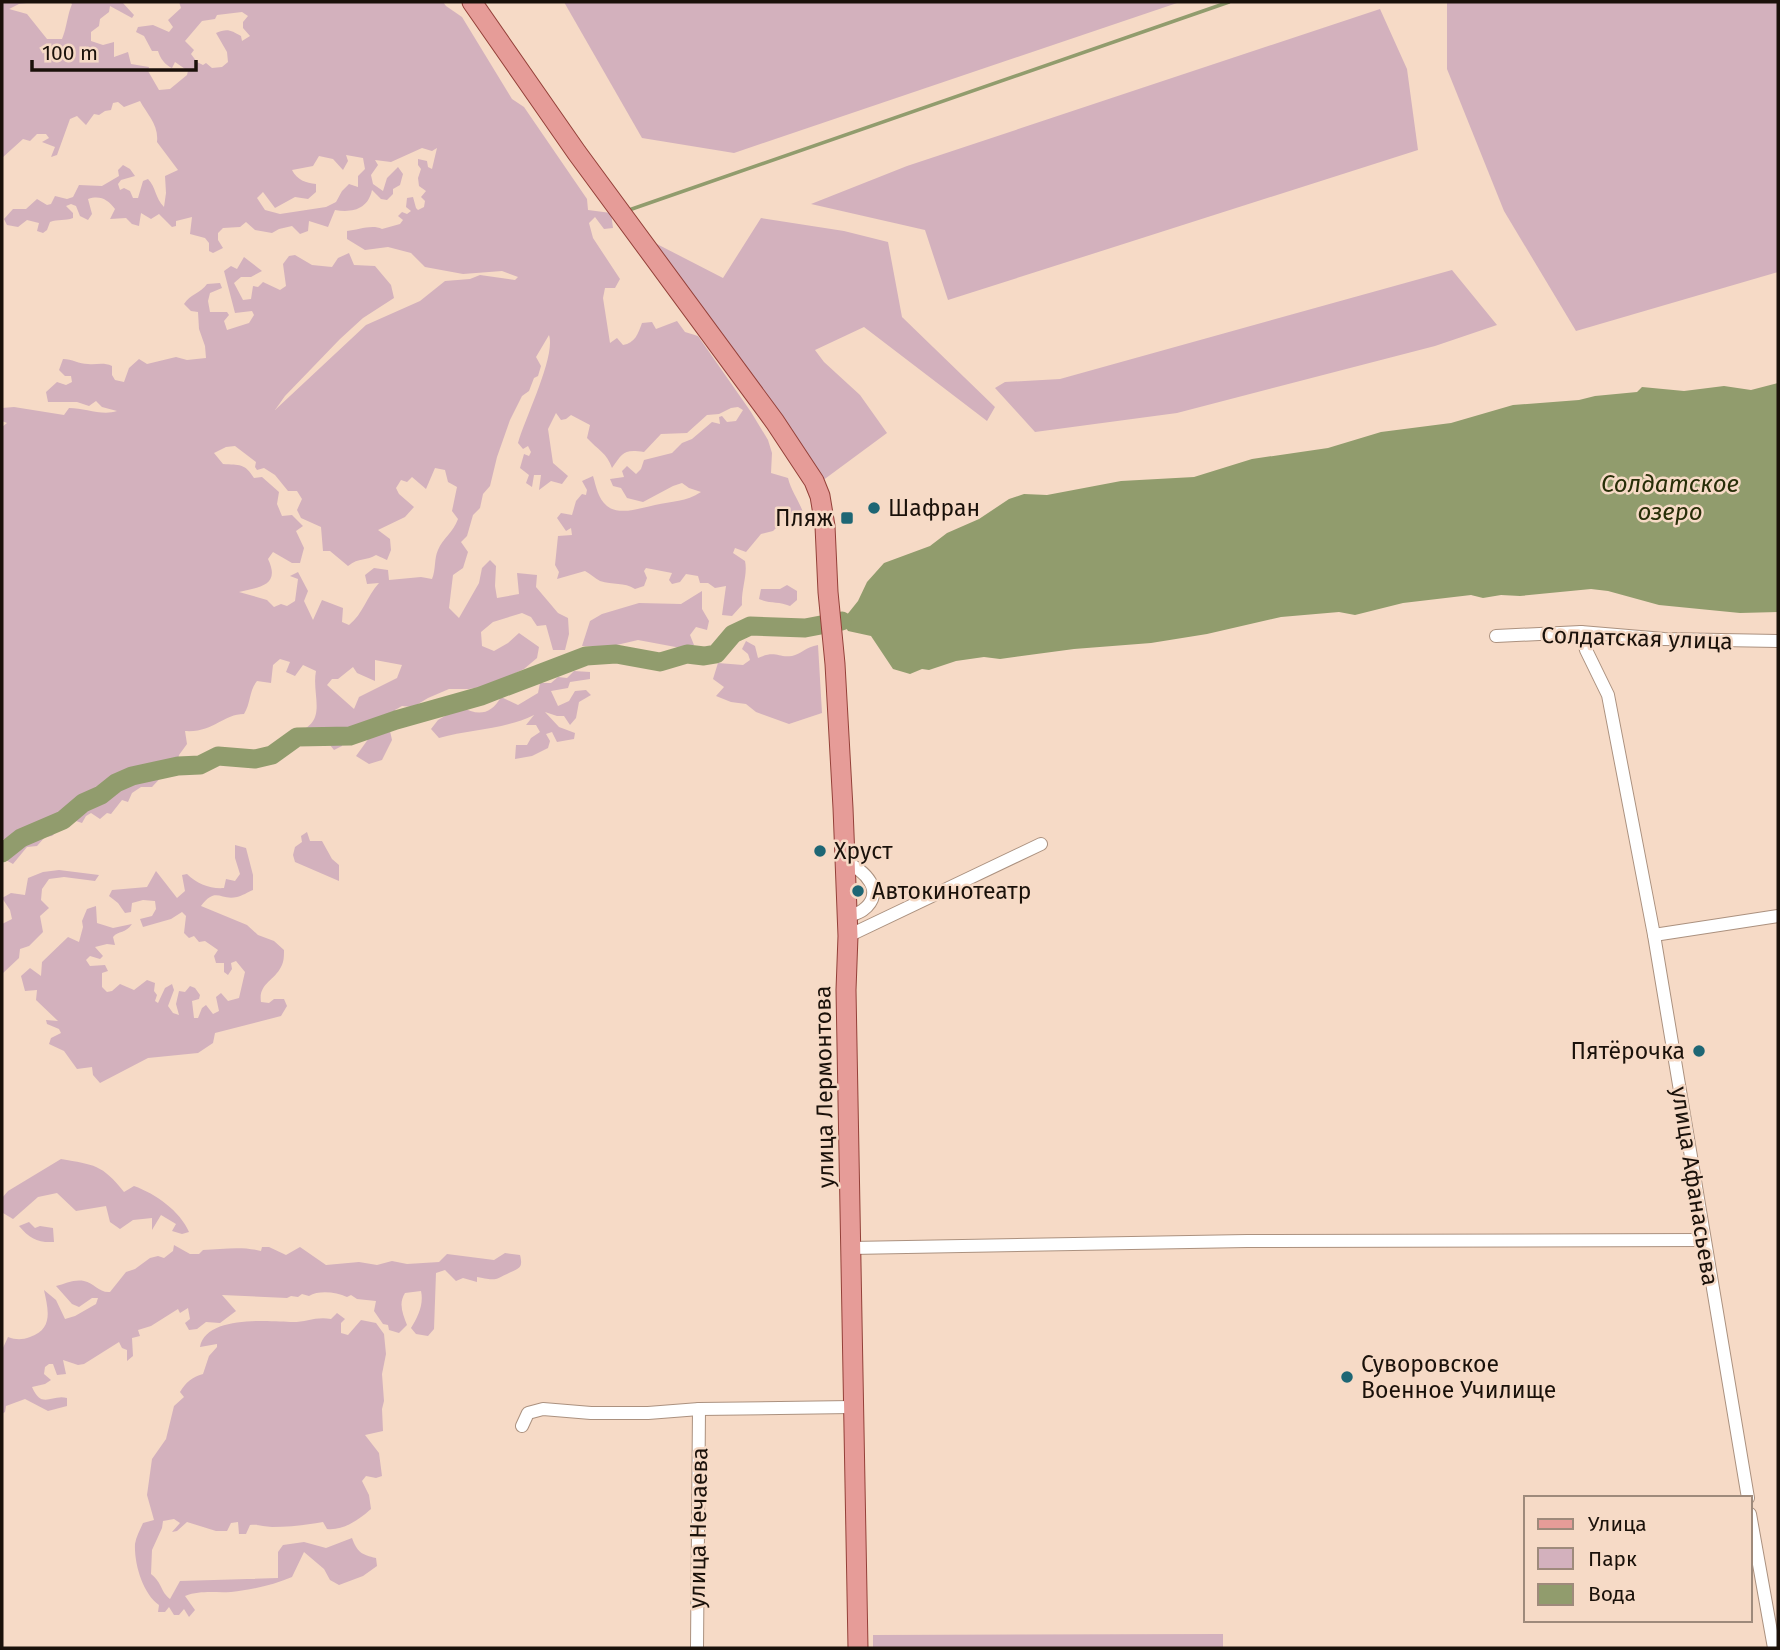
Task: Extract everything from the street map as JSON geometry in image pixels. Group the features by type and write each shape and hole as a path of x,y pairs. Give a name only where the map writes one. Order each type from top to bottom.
{"main road":[{"name":"улица Лермонтова","path":"472,2 577,153 794,450 817,488 825,526 829,611 835,664 848,927 846,990 858,1648"}],"street":[{"name":"Солдатская улица","path":"1496,636 1581,632 1664,639 1778,641"},
{"name":"улица Афанасьева","path":"1581,632 1586,650 1608,695 1654,935 1748,1496"},
{"path":"848,927 1041,844"},
{"path":"845,862 867,875 873,887 872,898 848,927"},
{"path":"1654,935 1778,916"},
{"path":"851,1248 1247,1241 1704,1240"},
{"path":"522,1426 528,1413 543,1409 591,1413 648,1413 699,1409 852,1408"},
{"name":"улица Нечаева","path":"697,1648 699,1409"},
{"path":"1752,1525 1774,1648"}],"green space":[{"path":"2,2 34,2 19,4 9,9 27,14 47,39 62,39 72,4 70,2 122,2 134,15 132,18 110,6 109,12 100,19 99,26 91,32 91,41 103,45 114,42 114,57 128,52 131,64 149,67 148,71 159,90 170,89 187,75 188,71 175,62 172,68 167,65 158,51 152,51 144,36 136,32 138,27 153,25 169,32 173,27 168,20 181,8 179,2 443,2 462,17 512,99 524,107 587,199 588,210 611,213 613,228 604,229 595,217 589,223 593,238 620,279 615,288 605,288 603,298 610,343 617,338 623,345 630,342 642,323 652,322 656,329 677,321 685,332 698,336 768,440 772,453 771,473 788,478 804,515 796,525 787,528 783,514 777,516 778,526 773,531 761,534 746,552 735,548 733,553 745,561 746,571 742,605 732,616 722,615 726,586 715,588 708,583 700,583 698,576 686,574 680,582 672,584 669,580 672,573 646,568 644,586 635,589 627,585 600,581 585,571 557,579 559,572 555,565 558,536 572,535 571,528 566,531 557,518 561,513 572,515 576,501 582,494 586,495 587,490 582,481 593,476 601,500 612,509 624,511 695,495 701,492 682,483 643,502 627,498 621,488 613,486 610,479 624,477 622,471 627,466 636,474 644,460 672,453 712,422 720,424 719,417 722,416 727,422 736,421 743,410 738,407 707,415 687,433 661,434 644,452 624,453 612,468 605,455 587,438 590,425 571,415 561,420 556,413 548,429 553,463 568,476 562,484 551,481 539,490 541,475 534,475 532,487 526,483 529,475 520,468 524,454 529,456 531,452 528,446 523,449 518,443 544,372 550,345 549,335 536,357 541,366 538,376 534,378 529,391 522,396 510,420 490,486 483,494 480,508 473,515 467,536 461,542 468,552 463,568 453,575 449,608 459,618 479,583 482,568 490,560 496,566 497,598 519,594 517,573 537,575 536,587 558,613 568,618 569,634 565,650 553,650 546,625 537,626 531,617 522,613 493,622 481,632 482,646 494,651 519,633 539,647 537,658 524,669 490,685 449,689 413,707 402,706 395,710 400,727 390,731 392,740 382,760 369,764 356,756 369,738 367,725 343,733 342,746 334,750 325,739 311,739 294,733 312,723 315,716 316,671 303,665 295,676 286,672 290,662 280,659 273,665 271,683 257,681 254,685 244,714 203,729 185,731 187,744 179,755 176,773 166,772 152,787 141,787 132,793 128,802 122,800 111,814 107,813 100,819 91,813 82,823 70,819 37,846 27,847 13,864 4,859 4,849 8,844 6,839 2,839 2,427 7,423 2,421 2,408 14,407 64,415 69,408 105,413 117,411 102,407 96,401 89,406 77,402 48,402 46,392 57,382 66,385 72,382 71,376 65,376 59,370 63,359 112,366 115,380 124,382 129,368 139,359 147,364 176,357 187,360 206,358 198,312 191,311 184,304 207,284 220,283 222,288 210,293 210,312 227,312 229,315 224,321 227,330 249,323 254,315 252,311 235,313 224,271 231,266 237,269 244,257 262,271 251,277 241,277 234,283 243,300 251,299 253,286 258,287 263,282 280,290 286,286 283,264 289,256 295,255 312,265 332,267 338,258 349,253 354,265 375,266 391,285 394,298 363,318 340,339 275,410 366,325 420,301 445,281 470,279 480,275 515,280 518,277 502,271 463,274 425,267 411,253 388,247 365,250 347,239 347,231 369,227 382,229 400,224 403,220 398,216 402,212 407,214 411,211 406,207 407,198 413,197 418,210 424,207 425,201 421,197 426,191 419,186 421,169 418,159 427,161 428,167 432,169 437,148 432,151 422,148 391,162 375,160 378,165 371,175 373,184 383,191 387,178 398,167 403,174 400,185 393,189 393,194 387,200 381,199 372,190 367,202 359,208 335,210 328,227 309,221 308,231 300,234 292,226 272,233 255,230 246,222 240,227 223,228 218,233 218,240 223,248 213,253 209,251 209,243 205,238 190,234 192,217 176,221 176,226 172,227 159,214 151,219 141,213 139,226 126,218 110,219 115,209 100,198 88,199 92,214 88,220 80,216 76,206 71,204 66,206 73,213 73,218 50,222 43,233 37,231 39,223 27,220 18,227 7,225 4,219 13,209 26,209 37,199 47,205 51,204 55,196 67,199 73,197 79,185 102,186 119,176 118,170 123,165 135,176 121,180 118,184 120,190 124,188 130,191 133,198 138,198 143,181 148,179 164,207 165,176 178,170 157,142 154,125 140,101 124,107 118,102 113,103 111,110 99,115 94,114 86,125 77,116 70,119 57,155 51,157 55,147 42,142 49,138 46,134 37,134 30,141 23,139 2,158","holes":["242,12 248,16 243,22 243,28 250,36 242,41 241,36 232,31 216,33 227,52 228,62 222,67 212,68 206,63 203,65 197,62 191,54 194,50 185,41 202,21 215,19 217,15","346,155 363,158 365,169 358,176 358,187 349,184 336,202 326,207 280,214 265,210 257,198 263,192 275,208 295,197 308,199 316,192 316,184 302,180 292,170 313,166 319,156 333,159 343,170 348,161","235,446 256,462 257,470 264,468 275,475 288,491 297,491 302,499 297,510 301,518 321,527 323,551 330,551 348,566 376,555 387,560 391,550 390,539 378,530 405,517 414,507 396,488 401,480 407,482 412,477 426,489 435,468 445,470 448,482 457,487 452,511 458,519 438,550 432,579 421,577 389,580 388,570 374,568 365,575 367,584 379,583 349,625 342,622 343,608 322,600 313,620 304,601 308,591 298,572 290,576 298,579 295,601 287,606 281,604 274,607 267,600 239,592 266,584 270,580 272,575 268,559 273,552 292,563 300,563 304,548 296,531 303,526 292,515 282,516 277,504 279,492 262,477 254,478 241,466 223,464 214,453","375,660 402,665 397,678 359,697 354,709 327,685 353,667 357,673 375,681"]},
{"path":"564,2 1180,2 734,153 642,138"},
{"path":"1447,2 1778,2 1778,272 1576,331 1504,211 1447,69"},
{"path":"1380,9 1407,69 1418,150 948,300 925,230 811,204 907,166"},
{"path":"761,218 844,231 888,242 902,317 995,407 987,421 864,327 815,350 824,362 860,395 887,433 822,481 732,347 653,242 723,278"},
{"path":"1452,270 1497,325 1435,346 1177,413 1035,432 995,388 1005,382 1060,379"},
{"path":"787,585 797,591 797,600 790,606 759,599 761,589 780,589"},
{"path":"702,591 702,609 709,621 707,630 696,627 690,635 694,645 681,648 638,640 608,647 582,646 590,621 602,614 639,603 681,604"},
{"path":"746,641 755,646 758,658 773,654 792,656 818,645 822,713 789,724 756,712 746,704 716,696 724,687 713,679 718,663 743,665 750,660 742,649"},
{"path":"574,671 590,672 590,679 570,682 568,688 551,691 558,706 569,701 575,691 586,690 591,695 579,702 576,718 570,725 564,716 545,712 559,727 575,733 574,739 557,742 552,732 546,734 550,741 548,748 532,756 515,759 516,745 527,745 531,738 540,732 536,725 526,725 534,715 511,724 439,738 431,729 438,720 461,707 473,712 484,712 493,707 501,697 518,705 538,693 540,683 551,683 558,677 567,678"},
{"path":"307,832 310,841 322,841 332,859 339,865 339,881 295,862 295,847 302,842 301,836"},
{"path":"235,845 246,848 253,875 253,890 231,898 214,895 201,906 247,925 258,935 274,941 284,950 282,965 264,987 261,996 261,1002 284,999 287,1006 281,1016 215,1033 213,1043 198,1053 148,1058 100,1083 93,1075 92,1067 77,1069 64,1051 49,1044 51,1038 61,1033 59,1029 47,1024 46,1020 58,1021 36,1000 37,990 25,991 21,976 30,968 41,976 42,962 68,937 79,942 87,909 96,906 97,923 113,928 132,924 113,937 115,945 95,947 103,956 100,959 90,956 86,960 90,966 105,965 108,971 102,973 102,987 107,992 120,984 134,990 147,980 155,983 155,1001 158,1003 165,988 172,984 174,990 168,1006 173,1013 179,1015 176,1004 179,991 185,992 190,986 200,995 199,999 192,1001 194,1018 198,1018 206,1005 213,1014 219,1011 216,997 221,993 228,1001 239,998 245,972 236,961 231,963 232,969 228,975 224,972 224,963 216,963 214,956 218,950 205,941 199,942 194,936 189,938 184,933 186,916 182,912 171,919 143,927 140,919 152,916 156,909 155,901 132,903 131,912 125,913 109,896 112,890 147,887 156,871 177,898 185,891 182,875 187,874 209,887 224,888 226,879 235,881 240,874 235,858"},
{"path":"59,870 99,875 95,881 64,877 49,879 42,889 41,900 49,908 40,916 43,932 29,946 20,949 19,958 2,974 2,924 12,919 2,898 11,893 25,895 28,878"},
{"path":"61,1159 97,1167 110,1176 124,1192 134,1186 151,1194 180,1217 189,1232 182,1234 172,1231 176,1224 161,1215 152,1230 152,1218 133,1220 120,1229 110,1222 106,1206 76,1211 57,1193 38,1197 13,1219 3,1213 2,1198 8,1191"},
{"path":"29,1222 35,1228 53,1228 54,1242 43,1242 26,1234 19,1226"},
{"path":"174,1245 190,1254 199,1254 203,1250 232,1248 261,1251 262,1247 269,1247 286,1255 300,1247 326,1265 359,1262 377,1265 392,1261 407,1264 439,1262 447,1254 494,1260 505,1253 520,1255 521,1265 498,1278 477,1277 477,1282 463,1278 456,1281 445,1270 436,1273 434,1329 428,1336 416,1334 411,1328 420,1310 421,1291 405,1293 402,1305 407,1325 399,1333 389,1330 388,1325 383,1324 374,1311 376,1301 357,1299 351,1295 347,1297 323,1292 287,1298 222,1295 236,1311 220,1323 206,1322 197,1329 189,1330 185,1323 190,1319 188,1308 180,1313 178,1309 151,1326 138,1330 140,1336 132,1338 133,1356 127,1361 127,1350 122,1348 119,1342 84,1364 78,1365 63,1360 66,1374 57,1375 53,1364 49,1364 45,1367 44,1374 51,1380 32,1387 43,1400 67,1398 67,1406 48,1411 25,1399 6,1406 2,1414 2,1350 8,1337 24,1339 43,1329 48,1318 44,1290 56,1300 65,1319 75,1316 96,1304 98,1298 92,1298 79,1307 72,1304 56,1286 80,1281 110,1292 126,1272 150,1258 164,1258 173,1251"},
{"path":"337,1313 345,1319 341,1323 341,1333 348,1335 361,1320 376,1323 384,1334 386,1354 382,1374 383,1431 365,1435 379,1453 382,1476 366,1476 362,1481 369,1495 371,1509 351,1524 333,1529 327,1529 323,1522 279,1527 250,1525 246,1534 239,1534 238,1522 231,1523 227,1531 216,1531 187,1522 172,1532 180,1523 174,1519 163,1521 152,1550 151,1574 170,1599 180,1581 278,1578 278,1552 283,1545 304,1542 326,1548 352,1538 361,1552 376,1558 377,1566 363,1576 339,1585 330,1580 324,1569 304,1552 292,1577 246,1590 202,1592 185,1596 195,1610 189,1617 184,1609 179,1615 174,1615 169,1607 165,1612 158,1612 159,1605 148,1594 141,1578 135,1544 143,1523 154,1520 147,1495 152,1459 166,1439 174,1406 184,1397 180,1392 187,1383 203,1374 209,1356 217,1347 217,1344 200,1347 205,1337 214,1329 240,1322 331,1319"},
{"path":"1223,1634 1223,1648 873,1648 873,1635"}],"water":[{"name":"Солдатское озеро","path":"1778,383 1778,612 1740,613 1659,605 1591,589 1483,598 1471,595 1403,603 1355,615 1339,612 1281,617 1207,634 1151,643 1074,649 1000,659 984,657 956,661 910,674 893,669 871,636 848,631 842,621 858,601 867,582 884,563 930,546 947,533 979,519 1009,499 1024,494 1047,495 1121,481 1194,477 1252,459 1328,448 1381,432 1451,423 1513,405 1637,392 1642,387 1684,391 1724,386 1751,390"}],"waterway":[{"path":"629,210 1229,2"},
{"path":"2,853 21,838 63,820 83,803 132,776 178,766 200,765 218,756 255,759 272,755 297,737 350,736 481,696 586,656 616,654 660,662 687,654 704,656 716,654 733,634 750,626 805,628 842,621"}],"place":[{"name":"Шафран","path":"874,508"},
{"name":"Пляж","path":"847,518"},
{"name":"Хруст","path":"820,851"},
{"name":"Автокинотеатр","path":"858,891"},
{"name":"Пятёрочка","path":"1699,1051"},
{"name":"Суворовское Военное Училище","path":"1347,1377"}]}
